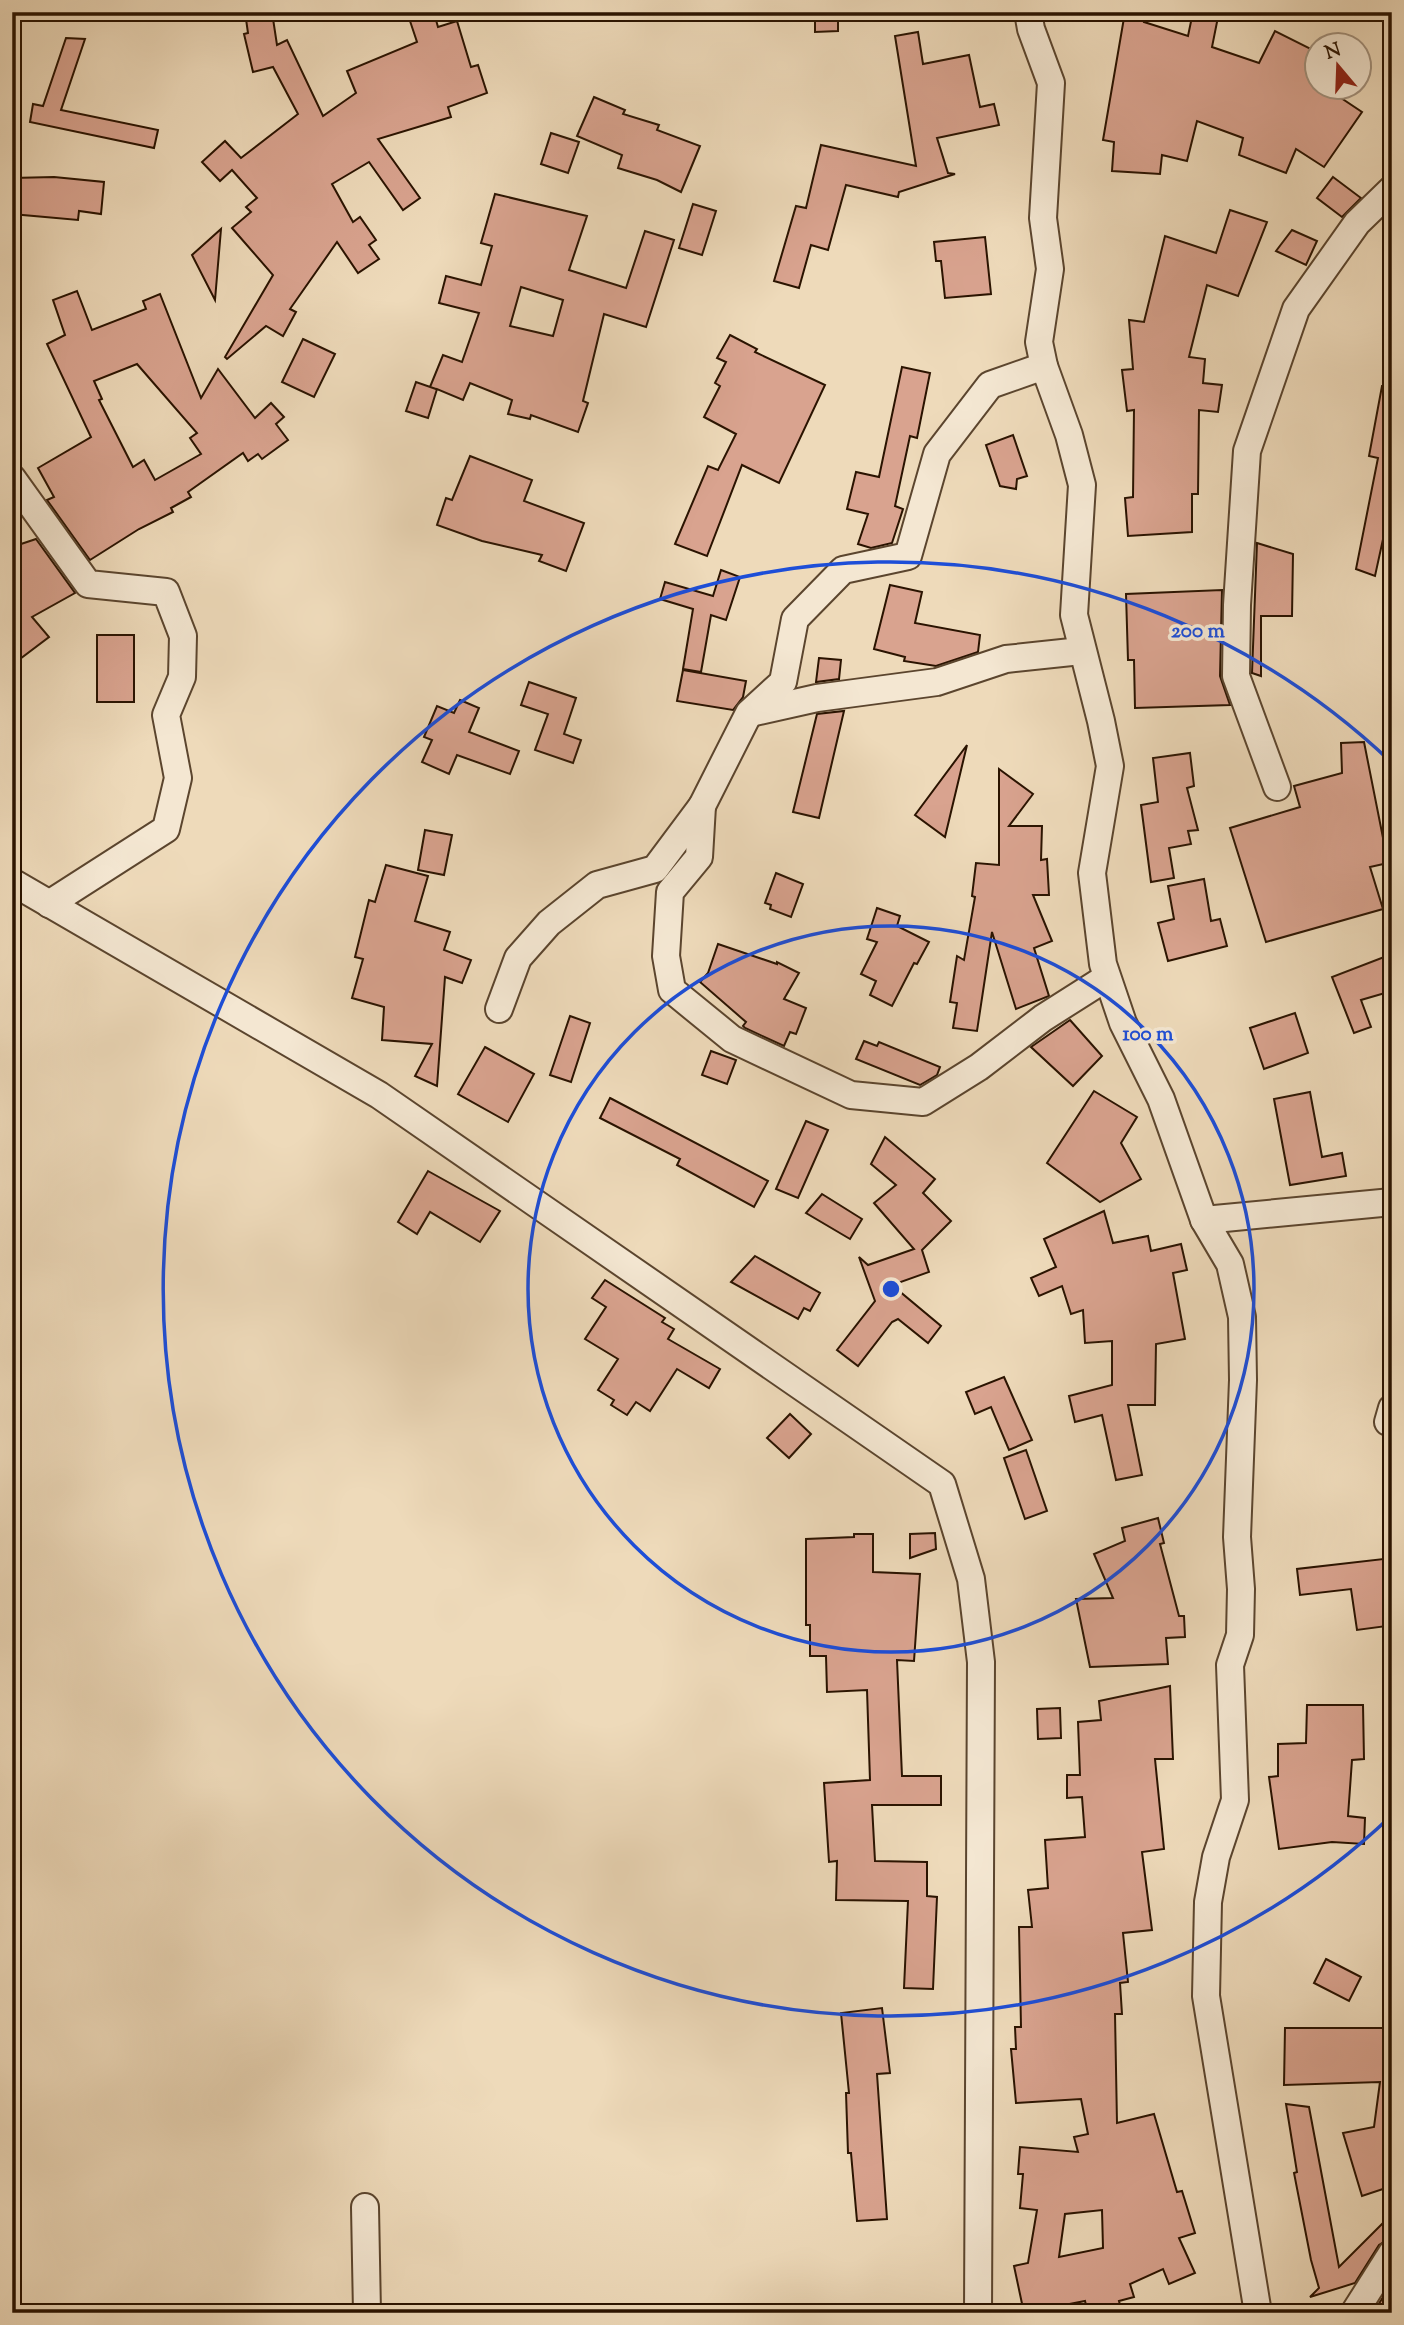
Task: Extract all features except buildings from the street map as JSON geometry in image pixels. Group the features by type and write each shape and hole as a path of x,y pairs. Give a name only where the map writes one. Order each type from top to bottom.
{"street":[{"path":"1028,12 1031,29 1051,83 1043,218 1050,269 1039,342 1044,366 1069,435 1082,485 1074,615 1110,766 1092,873 1106,978 1123,1023 1161,1099 1204,1220 1230,1264 1242,1317 1243,1380 1237,1537 1240,1635 1230,1665 1235,1800 1216,1857 1208,1902 1206,1996 1258,2313"},
{"path":"1277,787 1236,676 1237,605 1247,451 1296,309 1357,223 1392,189"},
{"path":"499,1009 518,958 549,922 597,885 655,869 702,806 749,713 783,682 795,619 843,570 908,556 937,454 990,385 1044,366"},
{"path":"12,478 88,584 166,592 183,636 182,677 166,715 178,778 166,829 50,904"},
{"path":"749,713 817,698 937,682 1006,659 1081,651"},
{"path":"702,806 699,857 670,892 666,956 672,990 732,1039 851,1095 923,1102 979,1067 1043,1018 1106,978"},
{"path":"12,882 379,1096 942,1484 971,1579 981,1662 978,2313"},
{"path":"1204,1220 1392,1202"},
{"path":"1392,1408 1388,1422 1392,1423"},
{"path":"365,2207 367,2313"},
{"path":"1354,2313 1392,2253"}]}
